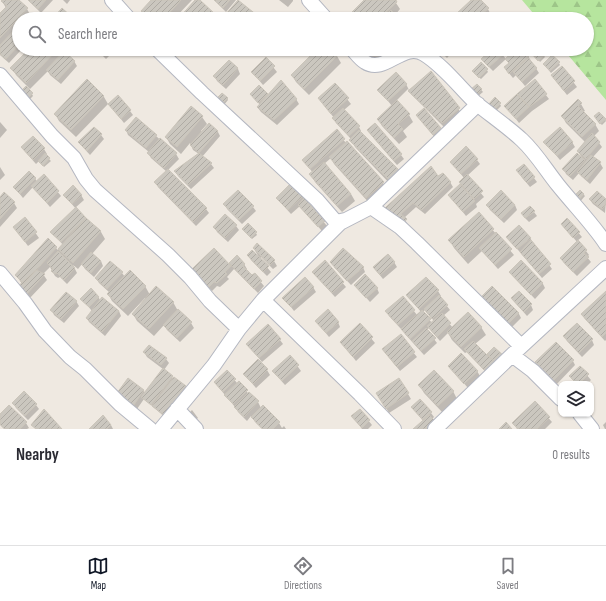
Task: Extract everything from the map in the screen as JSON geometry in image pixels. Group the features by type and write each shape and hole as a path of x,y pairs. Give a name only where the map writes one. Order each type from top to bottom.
{"street":[{"path":"112,0 123,12"},
{"path":"309,0 320,12"},
{"path":"164,56 317,200 336,222 345,220"},
{"path":"358,56 364,62 370,65 378,66 397,56"},
{"path":"428,56 478,104 523,141 548,170 557,184 596,228 606,244"},
{"path":"0,75 52,136 74,158 86,179 95,190 168,255 190,277 210,301 239,329"},
{"path":"161,429 214,365 239,329 263,300 340,223 371,207 478,104"},
{"path":"371,207 400,227 417,243 516,350 533,371 558,396"},
{"path":"435,429 516,350 606,268"},
{"path":"0,273 25,303 45,331 70,357 85,369 120,404 150,429"},
{"path":"263,300 394,429"},
{"path":"177,409 196,429"},
{"path":"582,417 592,429"}],"green space":[{"path":"522,0 606,0 606,100 569,56 594,56 594,12 532,12"}],"building":[{"path":"19,0 28,8 24,12 12,12 12,25 0,38 0,13 7,6 1,1"},
{"path":"28,0 46,0 38,9"},
{"path":"151,0 181,0 170,12 141,11"},
{"path":"195,0 200,0 213,12 184,12"},
{"path":"214,0 230,0 223,8"},
{"path":"238,0 253,12 228,12"},
{"path":"364,0 396,0 397,2 386,12 352,12"},
{"path":"471,0 481,0 489,8 485,12 458,12"},
{"path":"62,8 66,12 58,12"},
{"path":"12,32 12,53 6,59 0,54 0,45"},
{"path":"22,56 51,56 26,83 10,68"},
{"path":"59,56 70,56 75,61 58,80 46,70"},
{"path":"310,56 337,56 304,89 291,75"},
{"path":"484,56 502,56 489,67 481,59"},
{"path":"508,56 529,56 509,74 504,67 509,63 505,59"},
{"path":"534,56 544,56 538,61"},
{"path":"551,56 560,62 550,71 543,64"},
{"path":"266,57 275,66 260,81 251,72"},
{"path":"528,58 537,68 522,82 513,72"},
{"path":"229,60 238,68 223,85 213,76"},
{"path":"481,62 488,69 479,78 472,71"},
{"path":"562,66 575,81 564,91 551,75"},
{"path":"431,71 460,108 442,123 408,91"},
{"path":"396,72 407,84 388,101 377,90"},
{"path":"87,79 104,96 71,130 54,114"},
{"path":"535,79 547,94 529,107 517,94"},
{"path":"281,80 297,99 274,120 257,107"},
{"path":"335,83 349,98 331,114 318,98"},
{"path":"477,84 482,89 475,96 470,90"},
{"path":"259,85 268,94 258,103 250,94"},
{"path":"26,86 33,93 25,101 18,94"},
{"path":"222,93 228,98 221,105 215,100"},
{"path":"517,94 529,107 516,119 504,106"},
{"path":"118,95 131,110 121,119 108,104"},
{"path":"495,97 501,103 494,110 488,105"},
{"path":"578,99 582,103 578,106 596,124 582,137 561,116"},
{"path":"397,100 410,114 398,124 403,129 394,138 377,119"},
{"path":"191,106 203,116 177,147 165,137"},
{"path":"343,108 360,126 349,136 332,118"},
{"path":"424,108 441,128 433,135 416,115"},
{"path":"599,112 606,119 600,124 594,116"},
{"path":"136,117 157,135 146,148 125,130"},
{"path":"209,123 218,131 199,153 190,145"},
{"path":"375,123 402,154 394,161 367,130"},
{"path":"94,127 102,134 87,151 78,142"},
{"path":"560,127 573,142 557,156 543,142"},
{"path":"337,129 345,139 310,169 302,160"},
{"path":"359,130 399,170 389,180 349,140"},
{"path":"592,133 600,142 586,159 577,151"},
{"path":"33,136 45,148 33,160 21,147"},
{"path":"160,138 177,153 164,168 147,153"},
{"path":"347,141 384,182 366,198 329,157"},
{"path":"466,146 478,159 461,174 450,162"},
{"path":"45,153 50,158 43,166 38,161"},
{"path":"199,153 212,163 188,185 174,171"},
{"path":"577,153 585,160 570,176 562,169"},
{"path":"591,155 601,162 587,180 577,172"},
{"path":"324,162 351,194 337,206 309,174"},
{"path":"524,164 535,177 527,183 516,170"},
{"path":"431,166 438,176 443,173 451,182 422,210 413,203 401,214 407,219 400,227 394,216 385,208"},
{"path":"168,169 207,208 193,222 154,182"},
{"path":"29,171 36,178 20,194 13,187"},
{"path":"44,174 59,191 47,203 31,186"},
{"path":"467,174 483,191 474,199 459,182"},
{"path":"291,183 303,196 288,210 276,198"},
{"path":"460,184 475,201 463,212 448,195"},
{"path":"73,185 82,195 72,204 63,195"},
{"path":"238,190 254,206 239,220 223,204"},
{"path":"501,190 515,205 501,219 486,205"},
{"path":"580,190 584,194 577,202 572,198"},
{"path":"597,191 606,199 606,204 602,209 589,199"},
{"path":"4,192 15,202 0,219 0,197"},
{"path":"304,198 325,221 318,227 298,205"},
{"path":"530,206 535,211 525,218 521,213"},
{"path":"76,207 86,218 61,242 50,232"},
{"path":"479,212 494,229 464,257 448,240"},
{"path":"225,214 237,225 225,238 213,227"},
{"path":"25,217 37,232 25,242 13,227"},
{"path":"86,218 101,231 73,263 58,249"},
{"path":"567,218 580,232 573,238 561,224"},
{"path":"248,223 257,232 251,238 242,229"},
{"path":"519,225 531,238 517,249 506,237"},
{"path":"496,232 512,249 495,265 479,248"},
{"path":"48,238 57,247 24,284 15,275"},
{"path":"531,240 551,264 539,274 520,252"},
{"path":"578,240 587,250 584,253 589,257 573,272 560,258"},
{"path":"257,243 275,260 270,265 253,248"},
{"path":"214,248 231,266 225,272 227,274 217,283 214,282 209,287 192,269"},
{"path":"343,248 364,267 347,281 330,262"},
{"path":"252,250 269,266 263,272 247,255"},
{"path":"58,251 75,268 64,280 57,273 55,274 51,271 53,269 47,263"},
{"path":"91,252 101,261 91,273 81,264"},
{"path":"388,254 395,262 380,275 373,267"},
{"path":"237,255 245,264 243,266 252,275 255,273 262,281 254,289 229,263"},
{"path":"325,260 344,282 332,293 312,272"},
{"path":"521,260 543,283 531,295 509,272"},
{"path":"110,261 123,272 107,289 95,278"},
{"path":"36,270 45,274 25,296 14,290"},
{"path":"130,270 146,286 123,309 107,294"},
{"path":"365,274 378,288 366,298 354,285"},
{"path":"305,277 314,287 291,307 282,298"},
{"path":"426,277 439,290 419,309 406,295"},
{"path":"156,286 174,302 149,329 132,314"},
{"path":"492,286 519,313 505,327 478,300"},
{"path":"91,288 99,297 89,307 80,299"},
{"path":"519,291 532,304 524,312 511,298"},
{"path":"606,291 606,333 602,337 581,314"},
{"path":"66,292 77,301 61,319 50,310"},
{"path":"439,295 448,305 432,319 424,309"},
{"path":"403,296 415,310 398,325 385,311"},
{"path":"102,297 119,311 102,332 86,318"},
{"path":"178,309 192,322 177,338 163,325"},
{"path":"328,309 339,322 326,333 315,321"},
{"path":"422,310 431,319 410,339 401,329"},
{"path":"468,312 482,327 461,347 447,332"},
{"path":"442,313 451,323 437,337 427,326"},
{"path":"360,323 373,337 353,357 340,342"},
{"path":"577,323 593,339 579,353 563,336"},
{"path":"268,324 281,339 259,358 246,344"},
{"path":"426,328 436,338 421,351 412,341"},
{"path":"401,334 415,352 397,367 382,349"},
{"path":"473,341 496,364 487,373 464,349"},
{"path":"556,342 574,360 553,381 535,362"},
{"path":"149,345 167,358 161,365 143,352"},
{"path":"494,347 504,356 496,364 487,354"},
{"path":"461,353 478,371 464,384 448,366"},
{"path":"290,355 299,365 282,381 272,371"},
{"path":"258,359 268,369 253,384 243,374"},
{"path":"580,366 589,374 582,381 574,381 569,376"},
{"path":"163,368 173,376 151,405 141,397"},
{"path":"227,370 236,379 223,392 214,382"},
{"path":"434,370 454,391 438,406 418,385"},
{"path":"174,377 186,386 164,415 152,406"},
{"path":"128,378 144,390 134,405 117,393"},
{"path":"399,378 409,393 386,409 376,393"},
{"path":"239,381 248,390 233,404 224,395"},
{"path":"24,391 37,404 25,416 12,403"},
{"path":"249,392 259,401 244,417 234,407"},
{"path":"420,399 432,412 423,420 411,407"},
{"path":"535,401 550,417 537,429 518,429 512,423"},
{"path":"9,405 27,422 20,429 5,429 0,424 0,414"},
{"path":"263,405 280,422 273,429 263,429 251,417"},
{"path":"44,409 62,429 36,429 31,425"},
{"path":"360,409 370,420 362,428 351,416"},
{"path":"103,415 111,425 107,429 89,429"},
{"path":"429,415 436,422 428,429 413,429"},
{"path":"506,422 512,429 499,429"}]}
